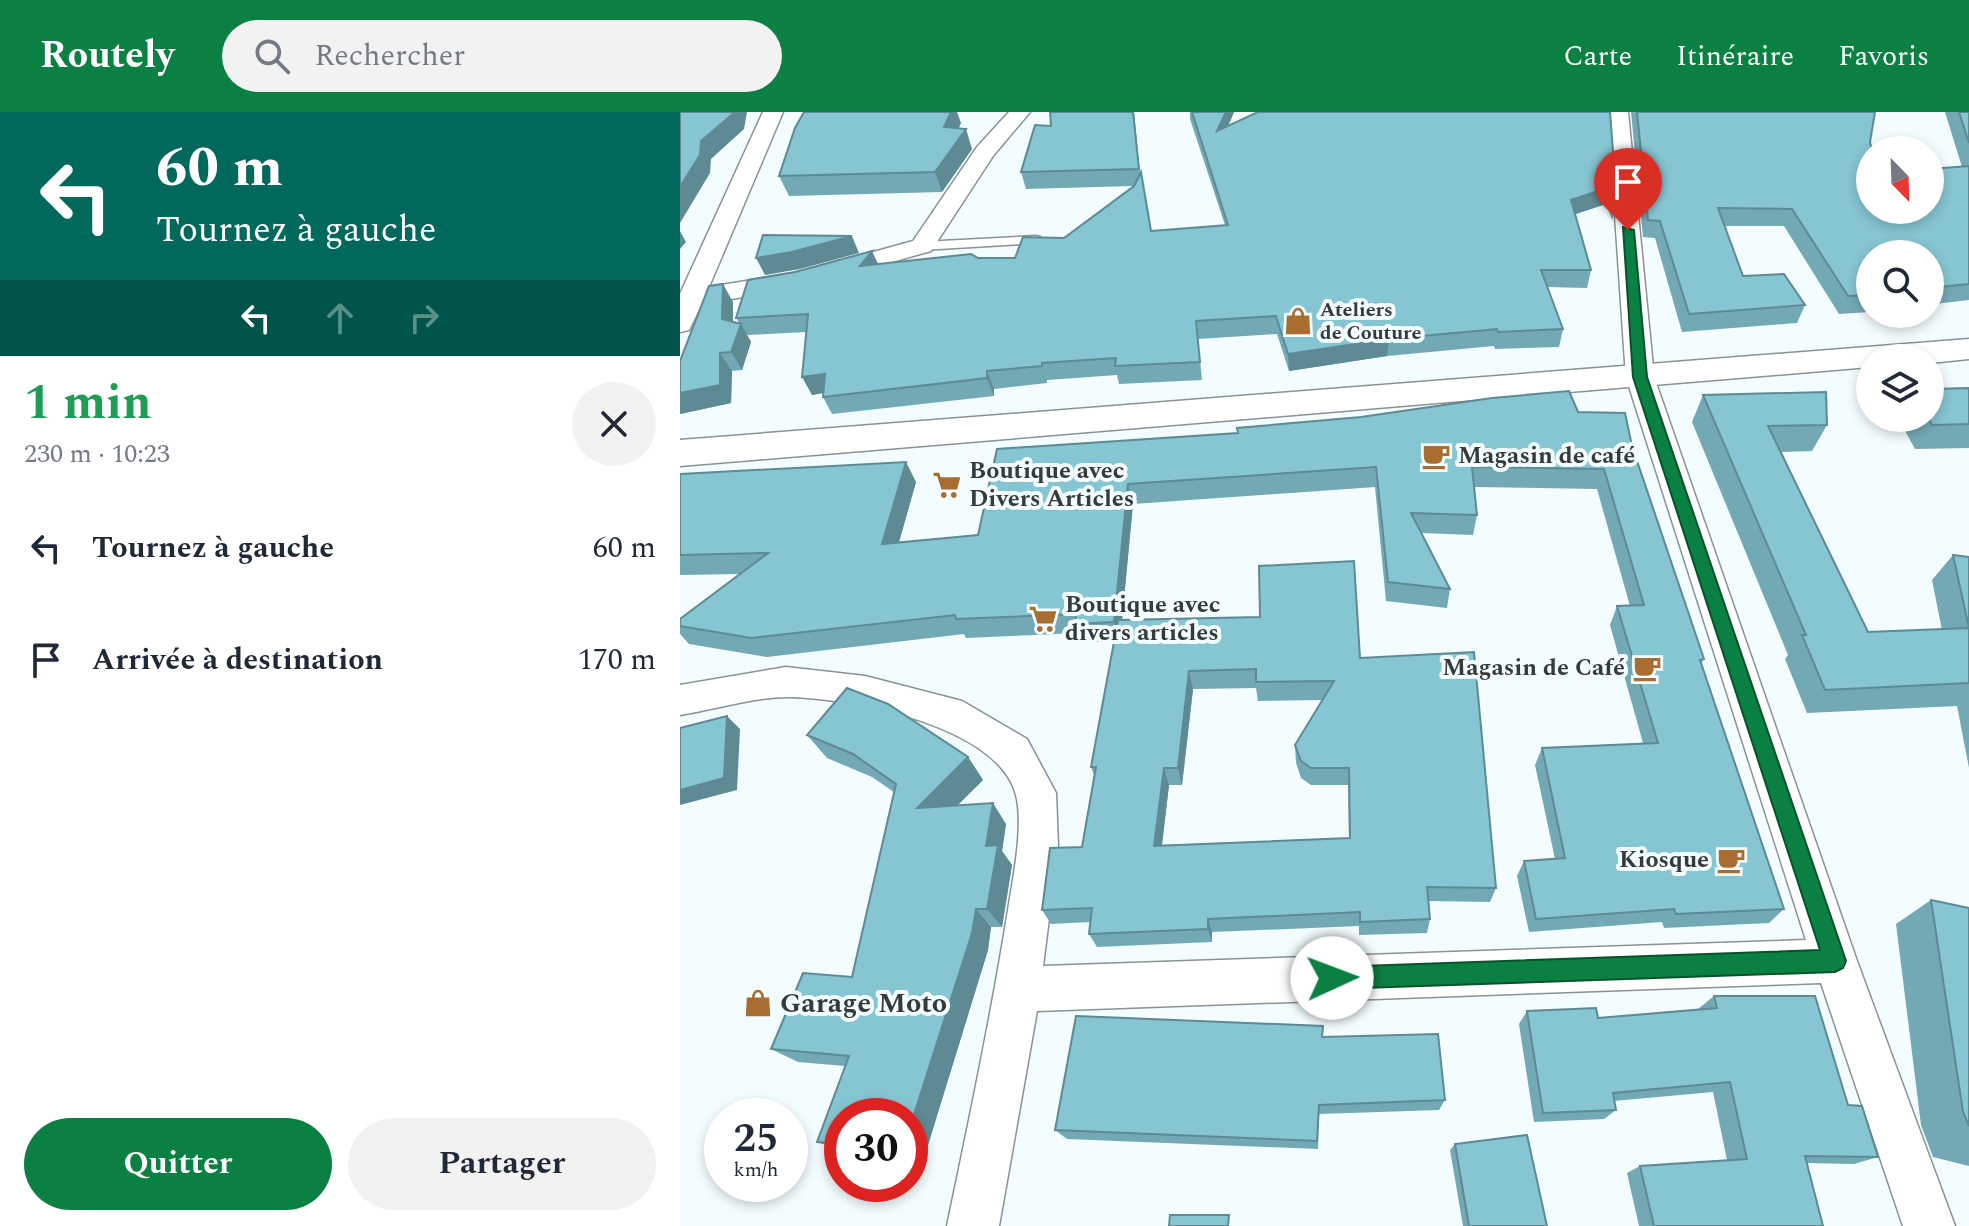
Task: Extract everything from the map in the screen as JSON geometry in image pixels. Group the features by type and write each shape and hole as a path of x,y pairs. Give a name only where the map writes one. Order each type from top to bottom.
{"street":[{"path":"680,324 773,112"},
{"path":"690,298 803,279 922,246 985,152 1020,112"},
{"path":"1618,112 1640,377 1835,961 1929,1226"},
{"path":"680,453 1969,349"},
{"path":"680,700 786,682 865,691 949,712 1013,751 1036,793 1038,847 1018,989 973,1226"},
{"path":"1018,989 1835,961"}],"lane":[{"path":"922,246 1036,240"}],"building":[{"path":"680,112 735,112 701,141 700,155 680,187"},
{"path":"804,112 951,112 944,127 966,129 935,172 779,176 795,128"},
{"path":"1050,112 1133,112 1139,169 1021,172 1035,125 1051,126"},
{"path":"1192,112 1226,112 1217,131 1258,112 1610,112 1617,203 1610,187 1571,200 1591,270 1541,270 1563,329 1498,332 1497,329 1389,339 1288,354 1276,316 1196,321 1200,362 1115,366 1116,358 1042,363 1042,366 987,371 987,378 823,397 825,374 802,377 808,314 736,318 748,280 795,272 872,251 860,266 971,254 978,258 1015,258 1023,237 1064,238 1134,186 1141,172 1151,231 1228,225"},
{"path":"1637,112 1875,112 1871,136 1856,136 1856,224 1944,224 1944,168 1969,166 1969,284 1944,286 1944,240 1856,240 1856,296 1848,296 1792,209 1718,208 1743,276 1784,274 1805,305 1689,314 1660,221 1648,220"},
{"path":"1959,112 1969,112 1969,143"},
{"path":"763,235 852,236 756,258"},
{"path":"723,284 722,319 741,324 731,352 720,353 720,385 680,393 680,361 709,286"},
{"path":"1969,388 1969,424 1944,425 1944,389"},
{"path":"1569,391 1578,412 1625,413 1632,446 1704,659 1700,660 1784,909 1676,914 1674,909 1536,919 1524,861 1565,858 1542,748 1658,743 1617,606 1644,605 1604,469 1472,467 1477,515 1411,513 1450,589 1388,582 1376,467 1128,484 1114,622 1075,624 1076,614 956,619 955,615 751,638 680,626 680,619 768,553 680,555 680,474 906,462 882,544 978,535 997,449 1238,433 1237,428 1361,417 1492,398"},
{"path":"1826,392 1827,425 1768,426 1868,632 1969,628 1969,683 1825,690 1802,635 1806,635 1703,395"},
{"path":"1953,555 1969,557 1969,628"},
{"path":"1354,561 1360,658 1474,652 1496,888 1427,887 1430,919 1360,922 1360,912 1208,919 1208,929 1089,934 1092,908 1042,910 1050,848 1082,847 1096,767 1091,767 1118,620 1260,617 1259,566","holes":["1256,669 1256,682 1334,681 1295,745 1301,761 1311,768 1349,768 1350,838 1154,846 1164,768 1178,768 1189,671"]},
{"path":"847,688 888,704 968,757 917,808 993,803 986,846 998,845 987,909 976,909 972,933 919,1098 833,1098 849,1056 771,1049 803,973 852,977 896,784 853,754 807,735"},
{"path":"727,716 724,778 680,790 680,728"},
{"path":"1931,900 1969,908 1969,1126 1963,1112"},
{"path":"1714,996 1815,996 1848,1105 1862,1106 1878,1157 1805,1156 1823,1226 1654,1226 1640,1166 1747,1159 1730,1082 1613,1093 1616,1110 1543,1113 1527,1011 1596,1008 1598,1018 1717,1008"},
{"path":"1076,1016 1323,1026 1322,1037 1438,1034 1445,1100 1319,1105 1317,1141 1055,1130"},
{"path":"824,1123 824,1143 817,1142"},
{"path":"1527,1135 1547,1226 1469,1226 1455,1144"},
{"path":"1170,1215 1229,1215 1228,1226 1169,1226"}],"place":[{"name":"Ateliers de Couture","path":"1298,321"},
{"name":"Magasin de café","path":"1436,456"},
{"name":"Boutique avec Divers Articles","path":"947,485"},
{"name":"Boutique avec divers articles","path":"1043,619"},
{"name":"Magasin de Café","path":"1647,668"},
{"name":"Kiosque","path":"1731,860"},
{"name":"Garage Moto","path":"758,1003"}],"route":[{"path":"1332,978 1835,961 1640,377 1628,230"}]}
